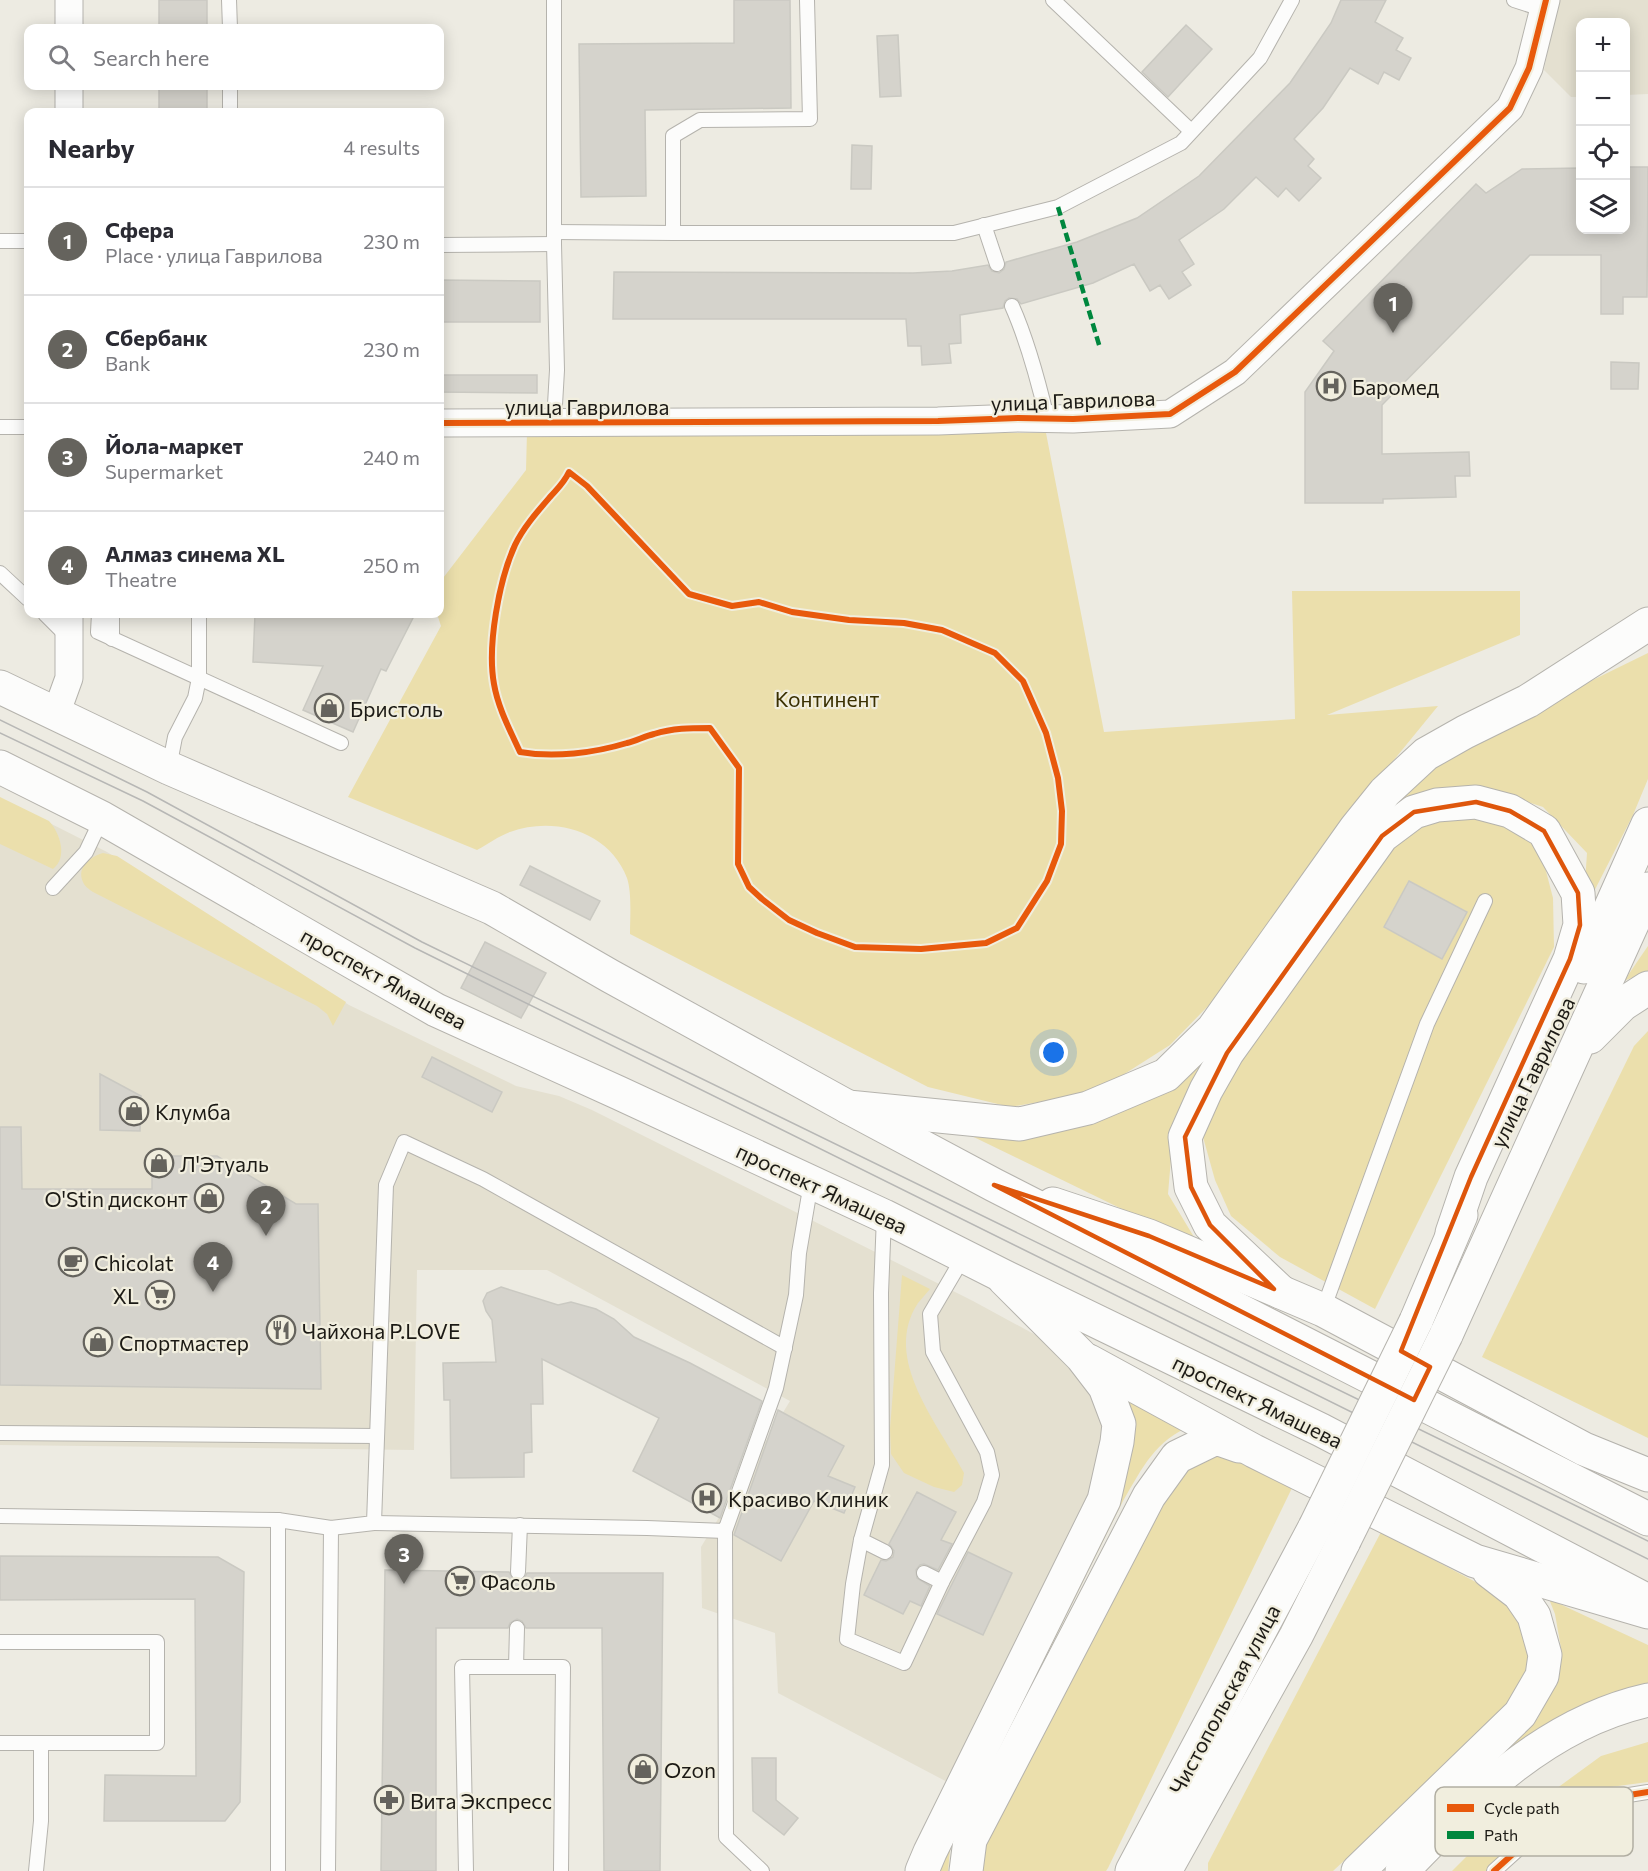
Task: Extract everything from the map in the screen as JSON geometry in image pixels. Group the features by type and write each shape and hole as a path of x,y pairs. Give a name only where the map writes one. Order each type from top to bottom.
{"main road":[{"path":"848,1107 1020,1124 1088,1108 1166,1075 1213,1029 1356,828 1385,792 1401,777 1426,754 1528,701 1648,624"},
{"path":"0,687 169,768 492,908 610,976 994,1185 1648,1519"},
{"name":"проспект Ямашева","path":"0,767 102,818 436,1010 884,1216 1321,1431 1648,1601"},
{"path":"1281,1292 1210,1225 1191,1187 1185,1137 1206,1090 1227,1053 1382,836 1414,812 1437,805 1476,802 1510,811 1544,831 1578,893 1580,925 1570,959 1471,1177 1452,1233"},
{"name":"улица Гаврилова","path":"1329,1534 1452,1233 1591,954 1648,824"},
{"name":"улица Гаврилова","path":"1329,1534 1446,1335 1648,889"},
{"path":"1574,1053 1623,1004 1648,988"},
{"path":"994,1185 1149,1236 1323,1310 1584,1449 1648,1493"},
{"path":"922,1871 1104,1500 1117,1442 1119,1424 1105,1387 1082,1357 1001,1275"},
{"path":"1082,1357 1254,1451 1475,1561 1648,1612"},
{"path":"966,1871 970,1840 1149,1496 1177,1457 1216,1438 1254,1451"},
{"path":"1584,1449 1648,1474"},
{"name":"Чистопольская улица","path":"1165,1871 1296,1636 1329,1534"},
{"name":"Чистопольская улица","path":"1132,1871 1329,1534"},
{"path":"1445,1787 1520,1714 1542,1676 1545,1655 1534,1616 1519,1594 1475,1561"},
{"path":"1192,1871 1192,1863 1296,1636"},
{"path":"1489,1787 1526,1756 1576,1725 1633,1703 1648,1700"},
{"path":"1358,1871 1435,1796"},
{"path":"1402,1871 1435,1837"}],"street":[{"path":"69,0 69,24"},
{"name":"улица Гаврилова","path":"444,423 938,421 1073,419 1170,414 1235,372 1510,108 1529,68 1545,5"},
{"path":"69,90 69,108"},
{"path":"56,714 69,678 69,626"}],"lane":[{"path":"230,0 230,24"},
{"path":"554,0 554,238 557,370 554,422"},
{"path":"673,234 673,136 700,120 810,119 807,0"},
{"path":"1053,0 1191,131"},
{"path":"444,244 673,234 954,233 1058,207 1181,142 1260,58 1292,0"},
{"path":"1514,0 1545,5"},
{"path":"230,90 230,108"},
{"path":"984,225 997,264"},
{"path":"0,241 24,241"},
{"path":"1012,306 1020,324 1047,418"},
{"path":"0,427 24,427"},
{"path":"0,573 24,595"},
{"path":"53,618 69,626"},
{"path":"99,618 98,632 341,742"},
{"path":"112,618 112,639"},
{"path":"169,768 176,737 195,698 199,678 199,618"},
{"path":"53,888 86,852 102,818"},
{"path":"1323,1310 1427,1024 1485,901"},
{"path":"374,1523 386,1185 404,1142 483,1179 785,1348"},
{"path":"762,1871 726,1837 725,1531 776,1388 796,1295 799,1253 811,1181"},
{"path":"884,1216 882,1465 861,1539 847,1639 904,1664 942,1582 984,1502 992,1475 987,1452 933,1352 930,1314 964,1256"},
{"path":"0,1433 377,1436"},
{"path":"0,1516 278,1520 331,1528 374,1523 725,1531"},
{"path":"278,1520 278,1871"},
{"path":"518,1572 520,1525"},
{"path":"328,1871 331,1528"},
{"path":"861,1539 885,1552"},
{"path":"924,1573 942,1582"},
{"path":"516,1667 517,1628"},
{"path":"0,1642 157,1642 157,1743 0,1743"},
{"path":"466,1871 462,1667 563,1667 561,1871"},
{"path":"36,1871 41,1821 41,1743"},
{"path":"1633,1795 1648,1792"},
{"path":"1494,1871 1511,1856"}],"highlighted area":[{"path":"1476,802 1510,811 1544,831 1578,893 1580,925 1570,959 1471,1177 1401,1351 1430,1367 1414,1400 994,1185 1149,1236 1274,1289 1210,1225 1191,1187 1185,1137 1227,1053 1382,836 1414,812"}],"shaded area":[{"path":"1558,0 1648,0 1648,94 1630,95 1630,18 1576,18 1576,97 1571,97 1544,70"},
{"path":"0,798 107,852 349,1005 516,1086 559,1096 592,1110 973,1301 1043,1339 1104,1400 1107,1459 953,1785 778,1693 775,1633 702,1608 701,1547 790,1401 547,1270 417,1270 414,1450 0,1445"}],"green space":[{"name":"Континент","path":"527,432 1046,433 1104,732 1295,719 1292,591 1520,591 1520,635 1327,715 1438,706 1344,821 1209,1005 1170,1045 1096,1092 1010,1107 928,1087 630,934 629,884 619,862 594,839 578,831 562,827 527,827 506,834 477,850 348,797 441,626 438,618 444,618 444,577 526,470"},
{"path":"1648,653 1648,779 1633,815 1583,913 1587,853 1543,807 1497,792 1435,790 1173,1135 1168,1194 1200,1247 951,1126 1130,1106 1391,801 1440,755"},
{"path":"0,797 49,821 53,826 59,838 61,852 58,864 53,869 0,844"},
{"path":"1477,813 1515,827 1541,852 1553,898 1554,947 1375,1309 1280,1257 1231,1216 1215,1180 1203,1137 1224,1087 1249,1043 1389,845 1433,817"},
{"path":"103,853 117,856 346,1002 333,1026 327,1014 317,1006 89,889 84,884 81,872 86,863"},
{"path":"1648,946 1648,971 1624,981"},
{"path":"1648,1031 1648,1438 1482,1357 1634,1046"},
{"path":"902,1275 930,1289 918,1303 908,1324 906,1346 910,1368 918,1391 964,1473 962,1485 954,1492 934,1487 904,1473 891,1454 890,1429"},
{"path":"1129,1393 1193,1425 1169,1438 1159,1447 1144,1466 1123,1501 950,1850 948,1871 933,1871 1128,1444"},
{"path":"1221,1455 1275,1477 1292,1488 1108,1868 1106,1871 975,1871 975,1865 1159,1500 1192,1460"},
{"path":"1381,1532 1506,1598 1520,1615 1533,1666 1513,1704 1333,1871 1208,1871 1208,1863"},
{"path":"1549,1599 1648,1645 1648,1684 1620,1691 1570,1712 1490,1768 1538,1718 1556,1680 1561,1648 1555,1614"},
{"path":"1648,1742 1648,1782 1610,1787 1559,1787 1601,1756"},
{"path":"1467,1856 1505,1856 1489,1871 1452,1871"}],"building":[{"path":"159,0 207,0 207,24 159,24"},
{"path":"734,0 790,0 791,108 645,110 646,196 581,197 579,44 734,43"},
{"path":"1341,0 1386,0 1375,22 1403,38 1396,50 1411,58 1399,80 1384,72 1378,84 1350,68 1323,108 1294,139 1314,159 1308,166 1321,178 1299,201 1286,188 1278,197 1256,177 1224,209 1179,240 1194,264 1182,272 1191,285 1169,299 1160,285 1150,291 1134,264 1093,283 1021,304 1017,299 1009,298 1005,301 1003,308 960,315 961,343 949,344 951,363 922,365 921,346 908,346 906,319 613,319 614,272 913,273 952,271 988,265 992,271 999,273 1004,269 1006,262 1077,242 1137,218 1199,176 1290,83 1331,23"},
{"path":"1186,25 1212,49 1168,97 1142,72"},
{"path":"898,35 901,96 880,97 877,36"},
{"path":"159,90 207,90 207,108 159,108"},
{"path":"852,145 872,146 871,189 851,189"},
{"path":"1630,167 1648,167 1647,297 1623,297 1623,314 1601,314 1601,255 1530,255 1382,405 1382,454 1469,452 1470,476 1455,476 1456,497 1383,499 1383,503 1305,503 1305,392 1334,351 1323,341 1476,184 1486,193 1522,169 1576,168 1576,234 1630,234"},
{"path":"444,280 540,281 540,322 444,322"},
{"path":"1611,362 1639,363 1638,389 1611,389"},
{"path":"444,375 537,375 537,393 444,392"},
{"path":"255,618 413,618 386,671 381,669 353,732 303,710 323,666 253,662"},
{"path":"530,866 600,901 590,920 520,885"},
{"path":"1409,881 1467,912 1442,959 1384,927"},
{"path":"485,942 546,973 521,1018 461,988"},
{"path":"432,1057 502,1092 492,1112 422,1077"},
{"path":"100,1074 141,1096 140,1131 100,1130"},
{"name":"XL","path":"0,1127 21,1127 22,1189 152,1189 152,1156 217,1156 296,1204 318,1204 321,1389 0,1385"},
{"path":"501,1287 558,1305 571,1302 596,1309 614,1319 634,1337 762,1401 720,1518 633,1471 659,1418 542,1359 543,1404 531,1404 532,1452 524,1453 524,1477 451,1478 450,1400 444,1400 443,1363 496,1362 492,1320 483,1301 487,1293"},
{"path":"778,1410 844,1446 828,1476 855,1487 844,1513 814,1501 781,1561 734,1535"},
{"path":"917,1492 956,1512 941,1540 952,1544 938,1570 924,1564 916,1570 917,1578 930,1586 921,1606 910,1601 903,1614 864,1595 881,1560 886,1561 893,1557 894,1551 889,1544"},
{"path":"968,1552 1012,1573 983,1635 937,1614"},
{"path":"0,1556 218,1557 244,1572 240,1802 225,1821 104,1821 105,1775 196,1776 195,1599 0,1600"},
{"path":"385,1570 509,1572 513,1579 518,1581 527,1573 663,1573 660,1871 604,1871 602,1628 526,1628 522,1621 517,1619 510,1623 508,1628 436,1628 436,1871 381,1871"},
{"path":"752,1758 776,1758 776,1800 798,1818 784,1835 753,1811"}],"tram line":[{"path":"0,720 147,792 422,942 1648,1541"},
{"path":"0,733 143,801 415,948 1648,1559"}],"marked path":[{"path":"1058,207 1100,348"}],"cycle path":[{"path":"444,423 938,421 1018,418 1073,419 1170,414 1235,372 1510,108 1529,68 1546,0"},
{"path":"569,472 587,486 689,594 732,606 759,602 792,612 849,620 904,623 942,630 995,653 1023,681 1046,733 1058,778 1062,811 1061,844 1047,881 1017,928 986,943 921,949 855,947 789,920 749,887 738,864 739,768 710,728 668,731 588,752 546,755 520,752 501,710 492,669 493,633 499,594 509,559 518,539 535,514 563,483 569,472"},
{"path":"1633,1794 1648,1792"},
{"path":"1494,1871 1511,1856"}],"place":[{"name":"Сфера","path":"1393,333"},
{"name":"Баромед","path":"1331,386"},
{"name":"Бристоль","path":"329,708"},
{"name":"Клумба","path":"134,1111"},
{"name":"Л'Этуаль","path":"159,1163"},
{"name":"O'Stin дисконт","path":"209,1198"},
{"name":"Сбербанк","path":"266,1236"},
{"name":"Chicolat","path":"73,1262"},
{"name":"Алмаз синема XL","path":"213,1292"},
{"name":"XL","path":"160,1295"},
{"name":"Чайхона P.LOVE","path":"281,1330"},
{"name":"Спортмастер","path":"98,1342"},
{"name":"Красиво Клиник","path":"707,1498"},
{"name":"Фасоль","path":"460,1581"},
{"name":"Йола-маркет","path":"404,1584"},
{"name":"Ozon","path":"643,1769"},
{"name":"Вита Экспресс","path":"389,1800"}]}
